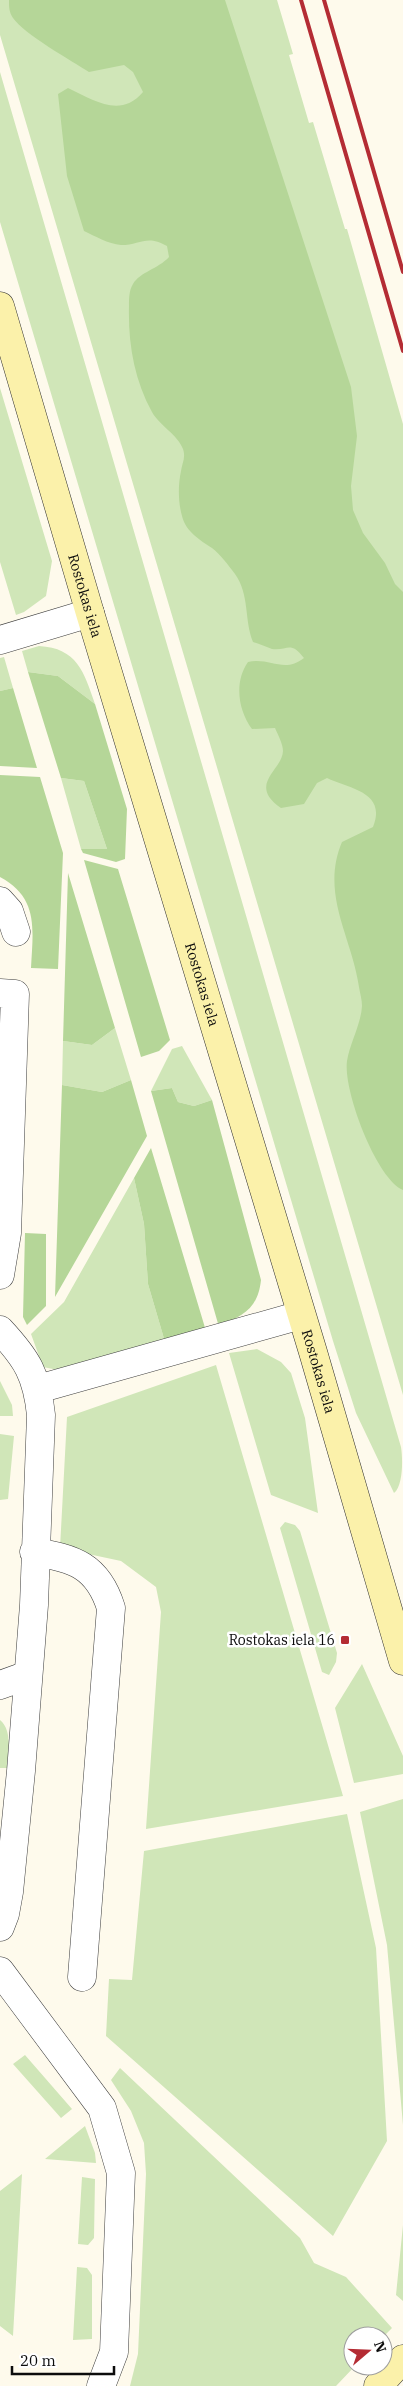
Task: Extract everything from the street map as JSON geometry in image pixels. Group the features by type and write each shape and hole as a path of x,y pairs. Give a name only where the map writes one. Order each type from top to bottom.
{"street":[{"name":"Rostokas iela","path":"0,306 90,613 302,1315 403,1661"},
{"path":"0,640 90,613"},
{"path":"0,901 9,911 16,932"},
{"path":"0,993 14,994 7,1233 0,1275"},
{"path":"38,1389 302,1315"},
{"path":"0,1330 26,1362 38,1389 41,1415 34,1552 34,1606 8,1892 5,1914 0,1927"},
{"path":"34,1552 61,1556 86,1567 96,1577 108,1597 111,1608 82,1976"},
{"path":"0,1685 28,1675"},
{"path":"0,1971 102,2108 121,2172 114,2352 101,2386"},
{"path":"378,2386 403,2359"}],"green space":[{"path":"0,0 277,0 293,54 289,55 309,123 313,122 345,229 347,229 403,424 403,1395 0,35"},
{"path":"9,0 225,0 351,387 357,436 351,486 353,510 363,533 385,563 395,584 403,592 403,1190 382,1169 372,1152 356,1111 347,1074 350,1047 360,1020 362,1004 355,969 336,898 334,880 336,861 342,842 373,827 376,815 375,806 371,799 364,794 327,778 317,783 304,804 281,808 271,799 267,792 266,785 281,758 282,745 275,728 252,729 247,721 241,705 239,687 241,678 248,662 256,661 290,665 304,658 292,648 272,649 253,642 240,582 218,553 190,531 182,516 179,488 184,452 177,439 155,417 141,387 133,360 129,320 129,300 132,286 140,276 160,265 169,257 167,246 149,240 121,245 102,240 84,231 67,176 58,94 68,88 97,102 116,106 134,100 143,92 133,72 124,65 89,72 37,39 13,18"},
{"path":"0,72 401,1447 401,1479 394,1493 356,1413 333,1341 0,222"},
{"path":"0,388 52,561 46,596 24,612 16,615 0,562"},
{"path":"39,646 62,651 71,657 82,672 95,704 58,676 28,672 22,651"},
{"path":"4,657 13,688 0,691 0,658"},
{"path":"28,672 58,676 95,704 127,809 125,859 116,862 83,853 81,849 107,849 84,781 61,778"},
{"path":"13,688 37,768 0,766 0,691"},
{"path":"0,775 40,777 63,853 58,969 31,968 31,916 22,895 13,885 0,877"},
{"path":"61,778 84,781 107,849 81,849"},
{"path":"84,860 118,869 170,1040 159,1051 141,1057"},
{"path":"68,873 115,1028 92,1045 63,1041"},
{"path":"115,1028 131,1080 102,1092 62,1085 63,1041 92,1045"},
{"path":"182,1046 212,1100 194,1106 178,1102 172,1088 151,1091 172,1049"},
{"path":"131,1080 147,1136 55,1297 62,1085 102,1092"},
{"path":"172,1088 178,1102 194,1106 212,1100 261,1280 257,1298 248,1310 219,1327 151,1091"},
{"path":"151,1148 206,1331 165,1342 148,1284 144,1224 134,1178"},
{"path":"134,1178 144,1224 148,1284 165,1342 58,1370 43,1367 31,1334 64,1302"},
{"path":"25,1233 46,1234 46,1306 27,1325 23,1317"},
{"path":"257,1349 281,1362 291,1373 305,1418 318,1513 271,1495 229,1353"},
{"path":"216,1365 343,1796 146,1829 161,1612 156,1587 121,1561 60,1548 67,1417"},
{"path":"0,1381 12,1405 13,1416 0,1416"},
{"path":"0,1434 14,1436 8,1499 0,1500"},
{"path":"285,1522 295,1525 300,1531 337,1653 336,1662 329,1675 322,1672 280,1528"},
{"path":"362,1664 403,1756 403,1774 354,1783 335,1708"},
{"path":"0,1720 7,1730 8,1736 7,1768 0,1768"},
{"path":"403,1799 403,2125 387,1945 360,1812"},
{"path":"347,1814 376,1948 387,2141 333,2236 106,2036 109,1979 132,1980 144,1851"},
{"path":"25,2055 72,2109 61,2118 13,2064"},
{"path":"120,2068 300,2238 314,2263 346,2277 390,2326 343,2326 343,2376 346,2376 336,2386 130,2386 138,2354 146,2174 144,2143 131,2111 111,2080"},
{"path":"85,2126 95,2153 96,2163 45,2159"},
{"path":"22,2174 13,2336 0,2326 0,2191"},
{"path":"82,2177 95,2179 94,2238 88,2245 78,2244"},
{"path":"403,2225 403,2301 396,2295"},
{"path":"77,2267 87,2268 92,2275 92,2339 73,2340"}],"railway":[{"path":"301,0 403,351"},
{"path":"324,0 403,272"}],"place":[{"name":"Rostokas iela 16","path":"345,1640"}]}
